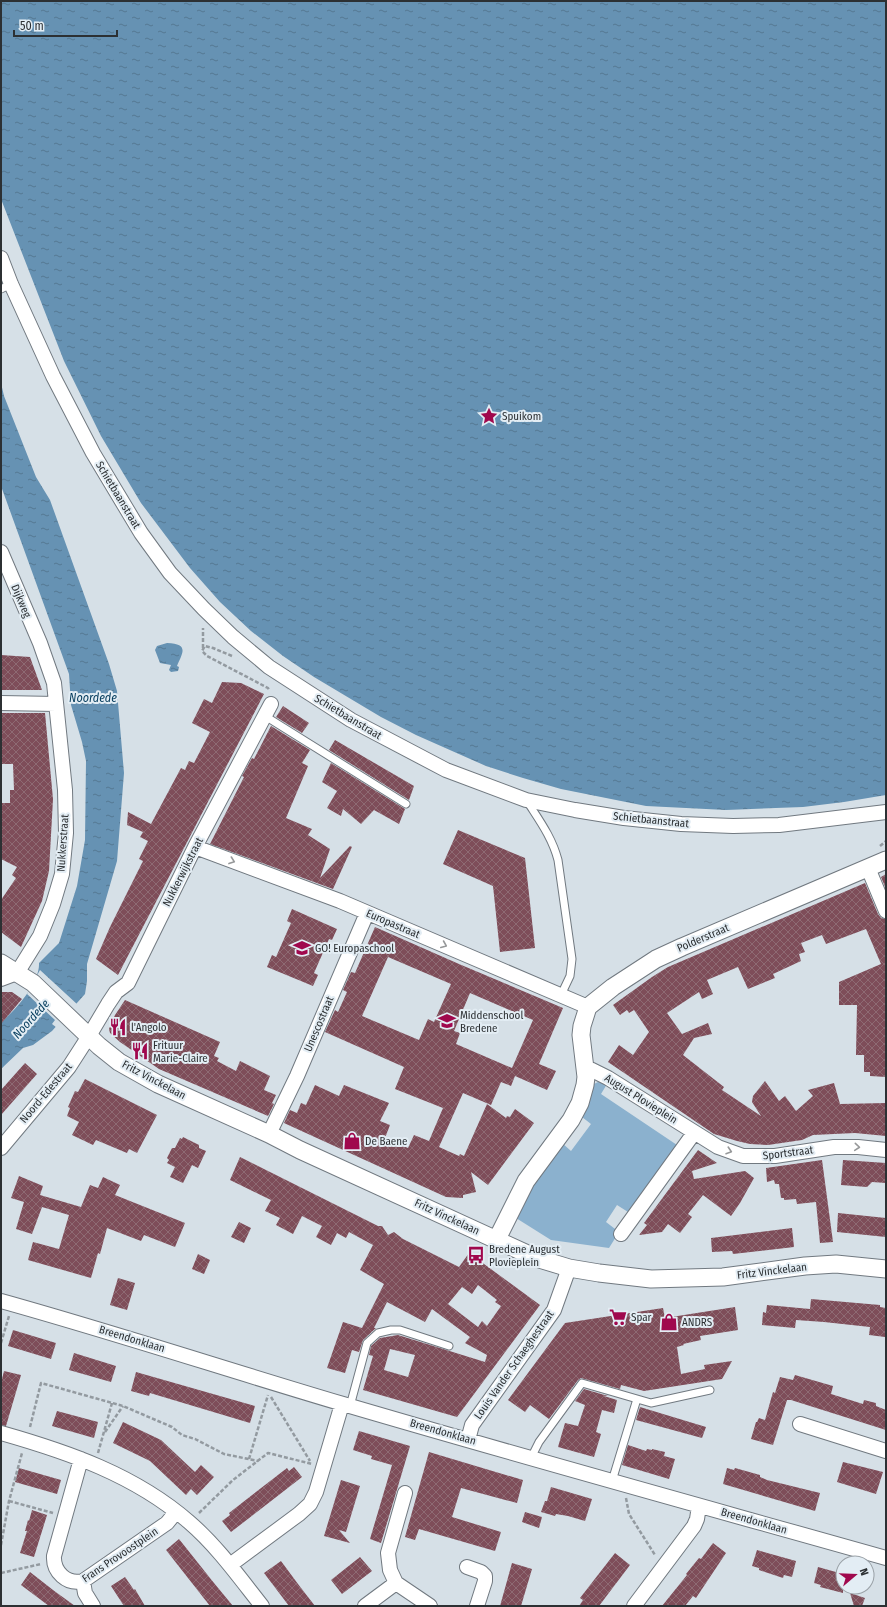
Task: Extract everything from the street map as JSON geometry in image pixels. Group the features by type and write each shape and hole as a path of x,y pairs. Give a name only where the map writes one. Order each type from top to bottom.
{"street":[{"name":"Schietbaanstraat","path":"1,258 6,286 93,453 141,533 170,573 233,637 269,668 351,720 446,770 526,800 575,810 624,818 718,826 779,825 886,812"},
{"name":"Dijkweg","path":"1,552 42,649"},
{"name":"Nukkerstraat","path":"18,973 40,936 53,904 62,874 66,833 65,790 54,683 42,649"},
{"path":"1,704 56,704"},
{"name":"Nukkerwijkstraat","path":"90,1036 116,992 128,983 195,847 268,710"},
{"name":"Europastraat","path":"195,847 367,913 588,1007"},
{"name":"Polderstraat","path":"588,1007 613,987 656,959 886,860"},
{"path":"868,868 886,911"},
{"name":"Unescostraat","path":"269,1134 367,913"},
{"name":"Fritz Vinckelaan","path":"1,963 33,983 72,1018 108,1054 137,1073 269,1134 300,1150 457,1221 496,1241 536,1258 569,1268 599,1274 651,1279 723,1277 805,1266 836,1264 886,1268"},
{"path":"1,979 18,973"},
{"path":"496,1241 526,1181 572,1120 576,1111 585,1085 586,1069 581,1035 582,1026 588,1007"},
{"name":"Noord-Edestraat","path":"1,1148 69,1067 90,1036"},
{"name":"August Plovieplein","path":"586,1069 592,1070 608,1078 694,1133"},
{"path":"622,1234 694,1133"},
{"name":"Sportstraat","path":"694,1133 718,1147 743,1156 775,1156 834,1147 858,1147 886,1150"},
{"name":"Louis Vander Schaeghestraat","path":"468,1440 472,1425 554,1310 569,1268"},
{"name":"Breendonklaan","path":"7,1303 83,1324 346,1405 626,1486 886,1558"},
{"path":"230,1566 306,1507 316,1492 317,1469 346,1405"},
{"path":"800,1424 886,1451"},
{"path":"1,1433 81,1459 128,1480 190,1522 230,1566 262,1606"},
{"path":"54,1561 54,1556 81,1459"},
{"path":"405,1493 387,1556 391,1574 396,1583 430,1606"},
{"path":"634,1606 694,1526 697,1519 699,1506"},
{"name":"Frans Provoostplein","path":"54,1561 60,1574 66,1579 76,1583 83,1581 167,1523 176,1512"},
{"path":"467,1567 481,1572 485,1576 484,1586 477,1606"},
{"path":"83,1581 85,1593 93,1606"},
{"path":"365,1606 396,1583"}],"lane":[{"path":"268,710 406,804"},
{"path":"526,800 545,828 554,845 558,860 572,959 570,976 561,995"},
{"path":"346,1405 367,1343 378,1333 391,1330 400,1330 449,1346"},
{"path":"531,1458 539,1442 582,1383 651,1403 710,1390"},
{"path":"612,1481 637,1399"}],"path":[{"path":"235,657 205,646 202,651 207,656 268,688 274,698 268,710"},
{"path":"1,1343 7,1303"},
{"path":"1,1545 9,1501 41,1383 123,1406 224,1454 258,1461"},
{"path":"249,1459 268,1393 317,1469"},
{"path":"95,1465 112,1403"},
{"path":"104,1434 123,1406"},
{"path":"190,1522 233,1480 268,1453 317,1469"},
{"path":"626,1486 626,1498 629,1514 662,1568"},
{"path":"9,1501 65,1516"},
{"path":"1,1573 54,1561"}],"shaded area":[{"path":"598,1082 607,1084 601,1094 677,1145 628,1212 617,1205 606,1222 619,1232 609,1248 551,1240 516,1218 533,1184 562,1143 571,1151 591,1124 582,1117 594,1084"}],"water":[{"name":"Spuikom","path":"1,1 886,1 886,795 803,807 726,810 646,806 561,789 486,766 416,735 381,717 314,677 283,656 251,631 220,602 190,568 141,503 101,436 64,361 1,199"},
{"name":"Noordede","path":"1,383 4,396 36,477 50,500 109,664 117,691 124,773 117,861 87,964 85,994 52,1031 33,1045 23,1048 1,1069 1,1022 26,995 36,979 39,963 59,943 77,886 85,840 86,761 71,705 69,674 1,486"},
{"path":"167,643 179,645 181,647 182,653 177,666 179,667 178,671 171,672 169,670 171,665 160,663 155,650 157,646"}],"pier":[{"path":"40,970 78,1005 57,1028 52,1024 55,1020 27,994"}],"building":[{"path":"1,655 30,657 42,690 1,690"},
{"path":"222,682 241,683 264,694 118,975 96,959 110,927 143,861 139,859 148,841 140,837 143,832 127,825 128,812 151,824 181,768 185,770 189,761 194,763 210,732 192,723 204,699 212,703"},
{"path":"283,706 309,723 302,733 276,717"},
{"path":"1,713 45,713 53,799 49,871 42,901 21,947 1,932 1,900 16,878 12,875 17,867 1,859 1,803 10,803 10,790 14,790 13,764 1,764"},
{"path":"271,726 310,750 302,763 308,766 286,818 312,829 308,835 330,849 320,878 350,846 352,847 333,889 210,844 244,777 242,776 252,758 254,759"},
{"path":"335,740 414,786 409,800 329,750"},
{"path":"331,763 405,809 399,824 374,810 361,824 343,809 341,816 327,808 337,791 322,782"},
{"path":"458,830 525,858 535,948 500,952 493,886 443,864"},
{"path":"886,874 886,889 881,877"},
{"path":"865,883 878,914 881,918 886,919 886,1077 870,1076 870,1072 864,1072 864,1055 856,1055 857,1005 839,1005 839,982 881,964 866,929 826,944 822,935 801,943 805,952 799,954 801,961 773,974 775,978 748,989 738,967 707,980 713,994 702,999 699,992 667,1013 682,1034 708,1023 712,1034 694,1038 683,1055 724,1087 722,1090 761,1116 752,1102 753,1096 765,1081 779,1101 785,1096 796,1111 813,1096 808,1090 834,1083 840,1104 886,1103 886,1136 855,1133 813,1135 802,1140 768,1145 750,1144 737,1141 714,1134 608,1062 619,1045 633,1055 649,1032 634,1010 629,1013 627,1010 620,1015 613,1005 652,977 668,967"},
{"name":"GO! Europaschool","path":"292,909 337,929 332,940 329,939 314,973 318,975 313,986 267,967 272,955 276,957 291,923 287,921"},
{"path":"375,927 563,1008 539,1064 556,1071 547,1090 515,1076 511,1086 501,1082 491,1105 463,1093 439,1147 459,1156 460,1154 464,1156 487,1104 506,1118 507,1116 510,1117 515,1109 534,1123 488,1185 471,1172 476,1192 463,1195 463,1198 446,1197 284,1123 290,1110 297,1113 301,1103 306,1105 315,1085 339,1096 344,1085 389,1103 380,1121 390,1125 385,1138 408,1148 414,1135 429,1141 443,1108 395,1089 404,1067 325,1032 335,1010 338,1012 347,992 343,990 351,972 355,973","holes":["388,957 451,984 434,1022 428,1019 419,1040 362,1016","470,993 533,1020 512,1068 456,1044 460,1033 454,1031"]},
{"path":"1,992 12,992 22,999 1,1024"},
{"path":"125,1000 220,1042 214,1056 219,1058 217,1061 236,1071 240,1061 270,1076 264,1090 276,1095 272,1103 274,1104 268,1116 159,1069 120,1042 110,1033 109,1029 115,1015"},
{"path":"25,1063 37,1074 1,1115 1,1090"},
{"path":"85,1079 157,1115 137,1153 129,1149 127,1153 96,1140 93,1145 72,1135 79,1122 67,1116 70,1108 68,1107 75,1091 78,1092"},
{"path":"183,1137 199,1145 199,1148 206,1151 198,1168 192,1165 183,1183 170,1177 175,1167 167,1163 169,1160 167,1158 172,1148 175,1148 180,1138 182,1139"},
{"path":"698,1150 717,1163 692,1171 694,1179 745,1171 754,1178 731,1216 703,1195 688,1214 692,1217 680,1233 668,1224 662,1232 639,1235 647,1225 644,1223"},
{"path":"240,1157 378,1226 382,1226 388,1235 394,1232 403,1239 459,1267 469,1253 540,1305 457,1417 363,1390 373,1356 369,1355 371,1346 380,1338 398,1335 485,1362 487,1355 465,1343 470,1337 432,1309 425,1322 387,1302 374,1328 376,1328 363,1340 359,1352 352,1350 345,1373 327,1368 343,1322 362,1328 384,1284 360,1270 373,1245 349,1232 346,1238 337,1233 331,1245 316,1237 322,1226 302,1216 293,1234 276,1225 280,1218 265,1211 271,1200 230,1180","holes":["478,1285 497,1300 495,1302 501,1306 487,1326 482,1321 478,1327 448,1304 462,1287 472,1294","390,1349 415,1355 408,1377 384,1370"]},
{"path":"822,1160 833,1242 820,1243 816,1202 797,1204 796,1199 784,1200 784,1198 781,1198 779,1184 775,1184 774,1180 767,1182 766,1168"},
{"path":"843,1160 886,1163 886,1183 872,1182 867,1187 841,1185"},
{"path":"19,1176 43,1186 40,1195 81,1207 90,1185 98,1188 103,1177 120,1185 115,1195 185,1223 175,1247 144,1235 141,1241 107,1228 100,1254 98,1253 91,1278 28,1260 33,1242 59,1249 69,1215 42,1207 32,1234 16,1229 24,1202 11,1198"},
{"path":"838,1213 886,1218 886,1237 837,1232"},
{"path":"239,1222 251,1228 244,1243 231,1237"},
{"path":"792,1228 794,1247 733,1254 732,1251 712,1252 711,1238"},
{"path":"198,1254 210,1260 204,1274 192,1269"},
{"path":"118,1278 135,1283 127,1310 110,1305"},
{"path":"811,1299 880,1305 880,1307 886,1308 885,1337 869,1335 870,1327 824,1322 796,1320 795,1328 762,1325 763,1312 766,1313 767,1305 810,1309"},
{"path":"735,1307 738,1330 700,1336 701,1340 677,1347 681,1374 705,1369 704,1365 732,1361 722,1379 644,1391 621,1385 620,1389 581,1378 549,1419 530,1405 525,1412 508,1400 565,1323 663,1308 665,1318"},
{"path":"13,1330 56,1343 51,1359 8,1346"},
{"path":"74,1353 116,1366 111,1382 69,1370"},
{"path":"4,1371 21,1375 6,1426 1,1425 1,1383"},
{"path":"136,1372 255,1406 250,1423 150,1393 149,1396 131,1391"},
{"path":"795,1375 833,1386 831,1394 863,1404 864,1400 876,1403 876,1406 886,1410 886,1430 787,1400 773,1445 751,1439 756,1422 759,1418 765,1420 773,1392 775,1393 780,1377 793,1380"},
{"path":"584,1389 617,1400 614,1413 602,1410 596,1432 601,1434 594,1457 558,1447 565,1423 578,1426 585,1405 575,1401"},
{"path":"640,1407 706,1427 702,1438 636,1420"},
{"path":"57,1411 98,1422 94,1438 52,1426"},
{"path":"123,1422 161,1440 195,1472 201,1465 214,1477 197,1495 191,1489 186,1495 150,1461 113,1443"},
{"path":"359,1431 410,1446 381,1543 370,1539 392,1465 371,1459 372,1456 353,1450"},
{"path":"628,1445 646,1451 647,1449 652,1449 665,1452 664,1456 675,1459 669,1479 622,1465"},
{"path":"429,1452 523,1480 517,1503 461,1488 452,1517 501,1532 495,1551 419,1529 415,1540 405,1537"},
{"path":"843,1462 883,1472 876,1494 837,1482"},
{"path":"294,1467 302,1477 231,1532 222,1521 230,1515 229,1513 287,1468 289,1471"},
{"path":"19,1468 61,1480 57,1494 15,1482"},
{"path":"727,1468 734,1470 735,1468 760,1475 760,1477 767,1480 820,1493 815,1511 723,1484"},
{"path":"341,1480 360,1486 346,1532 339,1530 350,1543 324,1536"},
{"path":"551,1487 592,1499 585,1521 568,1516 556,1514 555,1516 541,1512 545,1501 547,1501"},
{"path":"32,1510 47,1515 34,1557 20,1553"},
{"path":"525,1512 542,1517 539,1528 522,1522"},
{"path":"179,1539 233,1606 210,1606 166,1550"},
{"path":"713,1543 726,1553 696,1598 693,1596 685,1606 662,1606 687,1575 686,1574 699,1558 701,1559"},
{"path":"757,1550 796,1561 792,1577 784,1575 783,1578 759,1570 759,1568 752,1566"},
{"path":"615,1553 630,1565 599,1606 579,1606 583,1600 580,1598"},
{"path":"360,1557 372,1571 342,1594 331,1580"},
{"path":"281,1561 315,1606 289,1606 264,1573"},
{"path":"512,1563 532,1569 521,1606 500,1606"},
{"path":"818,1567 835,1572 835,1591 820,1587 821,1585 814,1583"},
{"path":"30,1572 75,1606 49,1606 21,1585"},
{"path":"125,1577 134,1590 135,1589 145,1606 124,1606 111,1586"},
{"path":"851,1595 865,1598 862,1606 854,1606"}],"place":[{"name":"Spuikom","path":"489,416"},
{"name":"GO! Europaschool","path":"302,948"},
{"name":"Middenschool Bredene","path":"447,1021"},
{"name":"l'Angolo","path":"118,1027"},
{"name":"Frituur Marie-Claire","path":"140,1051"},
{"name":"De Baene","path":"352,1141"},
{"name":"Bredene August Plovieplein","path":"476,1255"},
{"name":"Spar","path":"618,1317"},
{"name":"ANDRS","path":"669,1322"}]}
